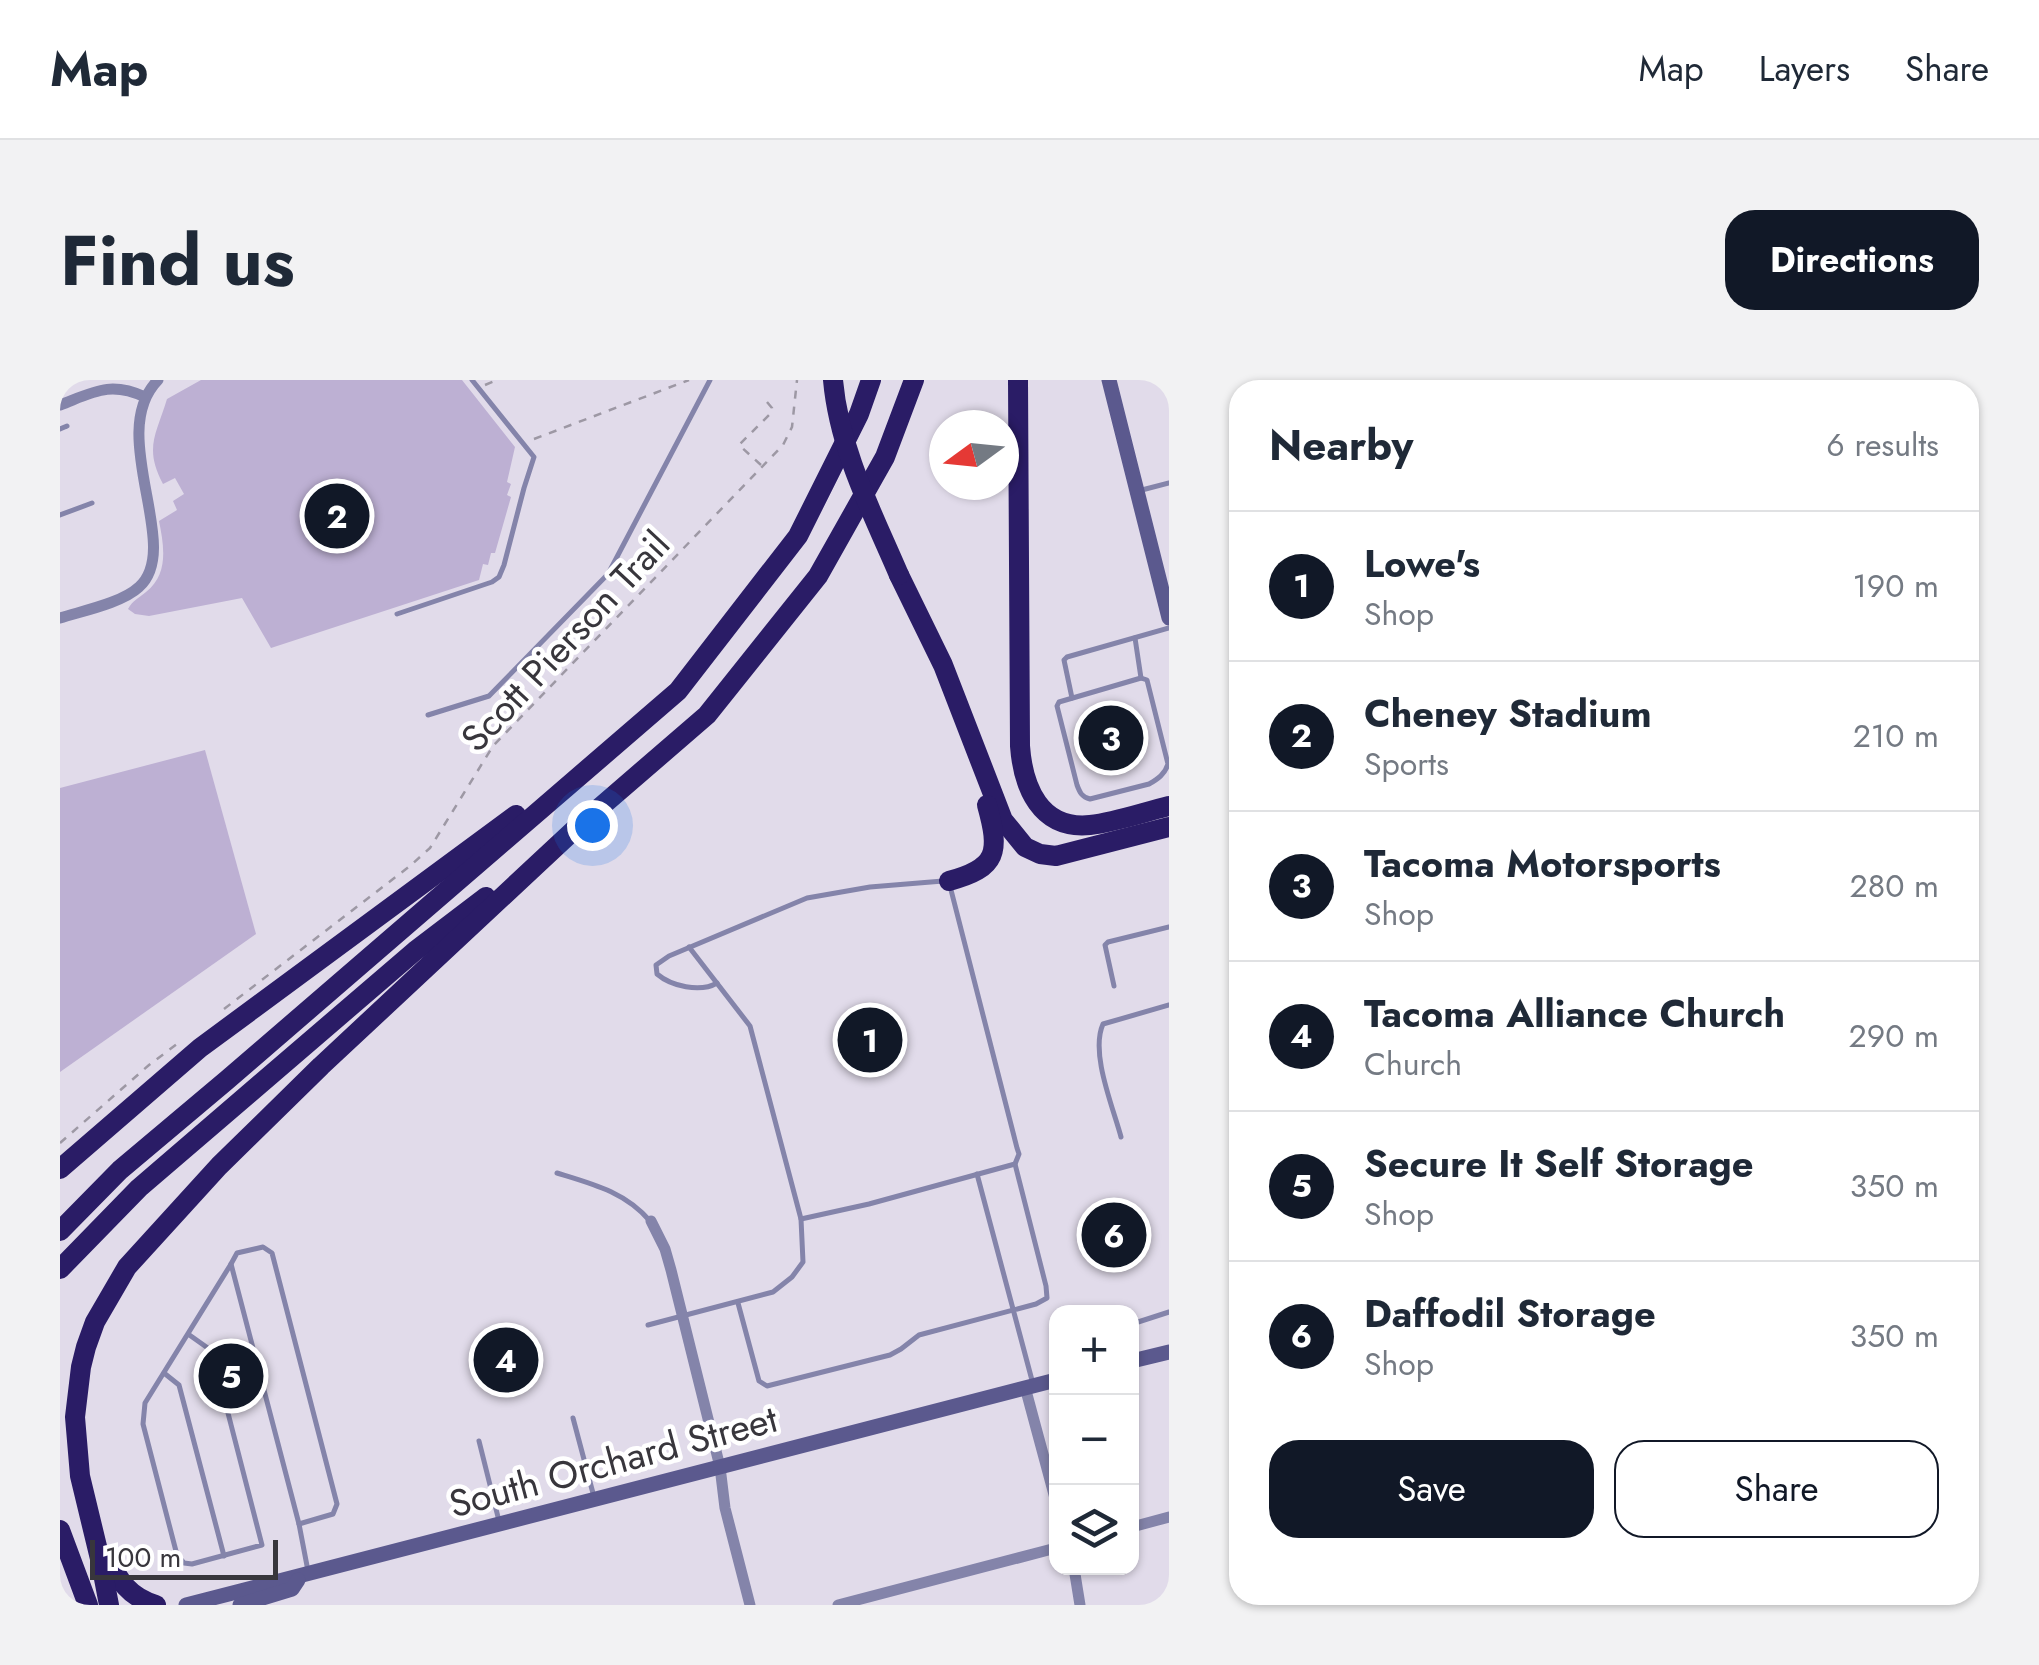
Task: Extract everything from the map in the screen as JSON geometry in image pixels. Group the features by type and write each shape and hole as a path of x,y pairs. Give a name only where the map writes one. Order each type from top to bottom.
{"highway":[{"path":"832,380 851,462 943,665 1009,828 1025,847 1056,856 1169,827"},
{"path":"60,1231 120,1170 678,691 788,551 860,414 871,380"},
{"path":"108,1605 78,1464 74,1417 81,1367 96,1322 126,1267 219,1166 322,1066 575,829 706,715 818,576 885,457 914,380"},
{"path":"1018,380 1020,746 1027,788 1046,812 1076,824 1091,825 1169,806"},
{"path":"60,1170 200,1048 620,740"},
{"path":"948,881 978,871 991,857 995,836 982,769"},
{"path":"60,1269 139,1188 415,951 575,829"},
{"path":"88,1512 120,1582 137,1598 156,1605"},
{"path":"60,1530 88,1605"},
{"path":"71,1562 75,1588 72,1605"}],"main road":[{"path":"1109,380 1169,618"},
{"path":"1139,1359 1169,1352"},
{"name":"South Orchard Street","path":"186,1605 1049,1382"},
{"path":"240,1605 283,1598 304,1575"}],"street":[{"path":"60,618 133,592 148,578 154,549 139,432 145,398 158,380"},
{"path":"60,405 112,388 127,389 145,398"},
{"path":"650,1222 664,1249 683,1316 750,1605"},
{"path":"1030,1386 1052,1485"},
{"path":"1139,1525 1169,1517"},
{"path":"838,1605 1049,1550"},
{"path":"1075,1575 1080,1605"}],"lane":[{"path":"396,614 492,582 504,565 534,457 472,380"},
{"path":"428,715 488,696 608,574 710,380"},
{"path":"1136,492 1169,484"},
{"path":"60,515 92,502"},
{"path":"1072,698 1064,660 1067,657 1169,628"},
{"path":"1135,638 1141,678"},
{"path":"1141,678 1147,680 1168,764 1158,780 1090,799 1080,794 1058,706 1072,698 1141,678"},
{"path":"717,983 709,988 695,988 663,979 658,976 658,962 807,898 870,887 948,881 1019,1154 1015,1164 1048,1295 1042,1303 918,1336 890,1356 767,1386 758,1378 738,1302"},
{"path":"1114,986 1105,944 1169,927"},
{"path":"648,1326 773,1292 792,1278 803,1262 801,1219 750,1026 689,947"},
{"path":"1121,1137 1098,1052 1100,1031 1103,1024 1169,1006"},
{"path":"801,1219 1015,1164"},
{"path":"557,1173 612,1190 650,1222"},
{"path":"977,1174 1030,1386"},
{"path":"188,1334 212,1351 262,1545 192,1564 184,1563 177,1555 143,1424 145,1403 237,1254 263,1246 272,1254 336,1504 333,1514 299,1524"},
{"path":"231,1264 299,1524 304,1575"},
{"path":"1139,1322 1169,1312"},
{"path":"164,1373 179,1384 224,1556"},
{"path":"573,1418 595,1500"},
{"path":"479,1441 500,1524"}],"path":[{"path":"534,439 689,380"},
{"name":"Scott Pierson Trail","path":"213,1017 430,848 493,746 782,445 792,428 798,380"},
{"path":"762,466 739,445 770,412 772,408 767,402"},
{"path":"60,1143 181,1041"}],"shaded area":[{"path":"201,380 462,380 515,447 507,482 511,484 507,495 511,497 495,553 491,553 488,565 483,564 479,580 271,648 242,598 149,616 128,609 158,577 163,550 159,521 177,510 173,501 184,494 175,478 163,484 157,471 153,451 156,432 167,399"},
{"path":"205,750 256,934 60,1072 60,788"}],"place":[{"name":"Cheney Stadium","path":"337,516"},
{"name":"Tacoma Motorsports","path":"1111,738"},
{"name":"Lowe's","path":"870,1040"},
{"name":"Daffodil Storage","path":"1114,1235"},
{"name":"Tacoma Alliance Church","path":"506,1360"},
{"name":"Secure It Self Storage","path":"231,1376"}]}
